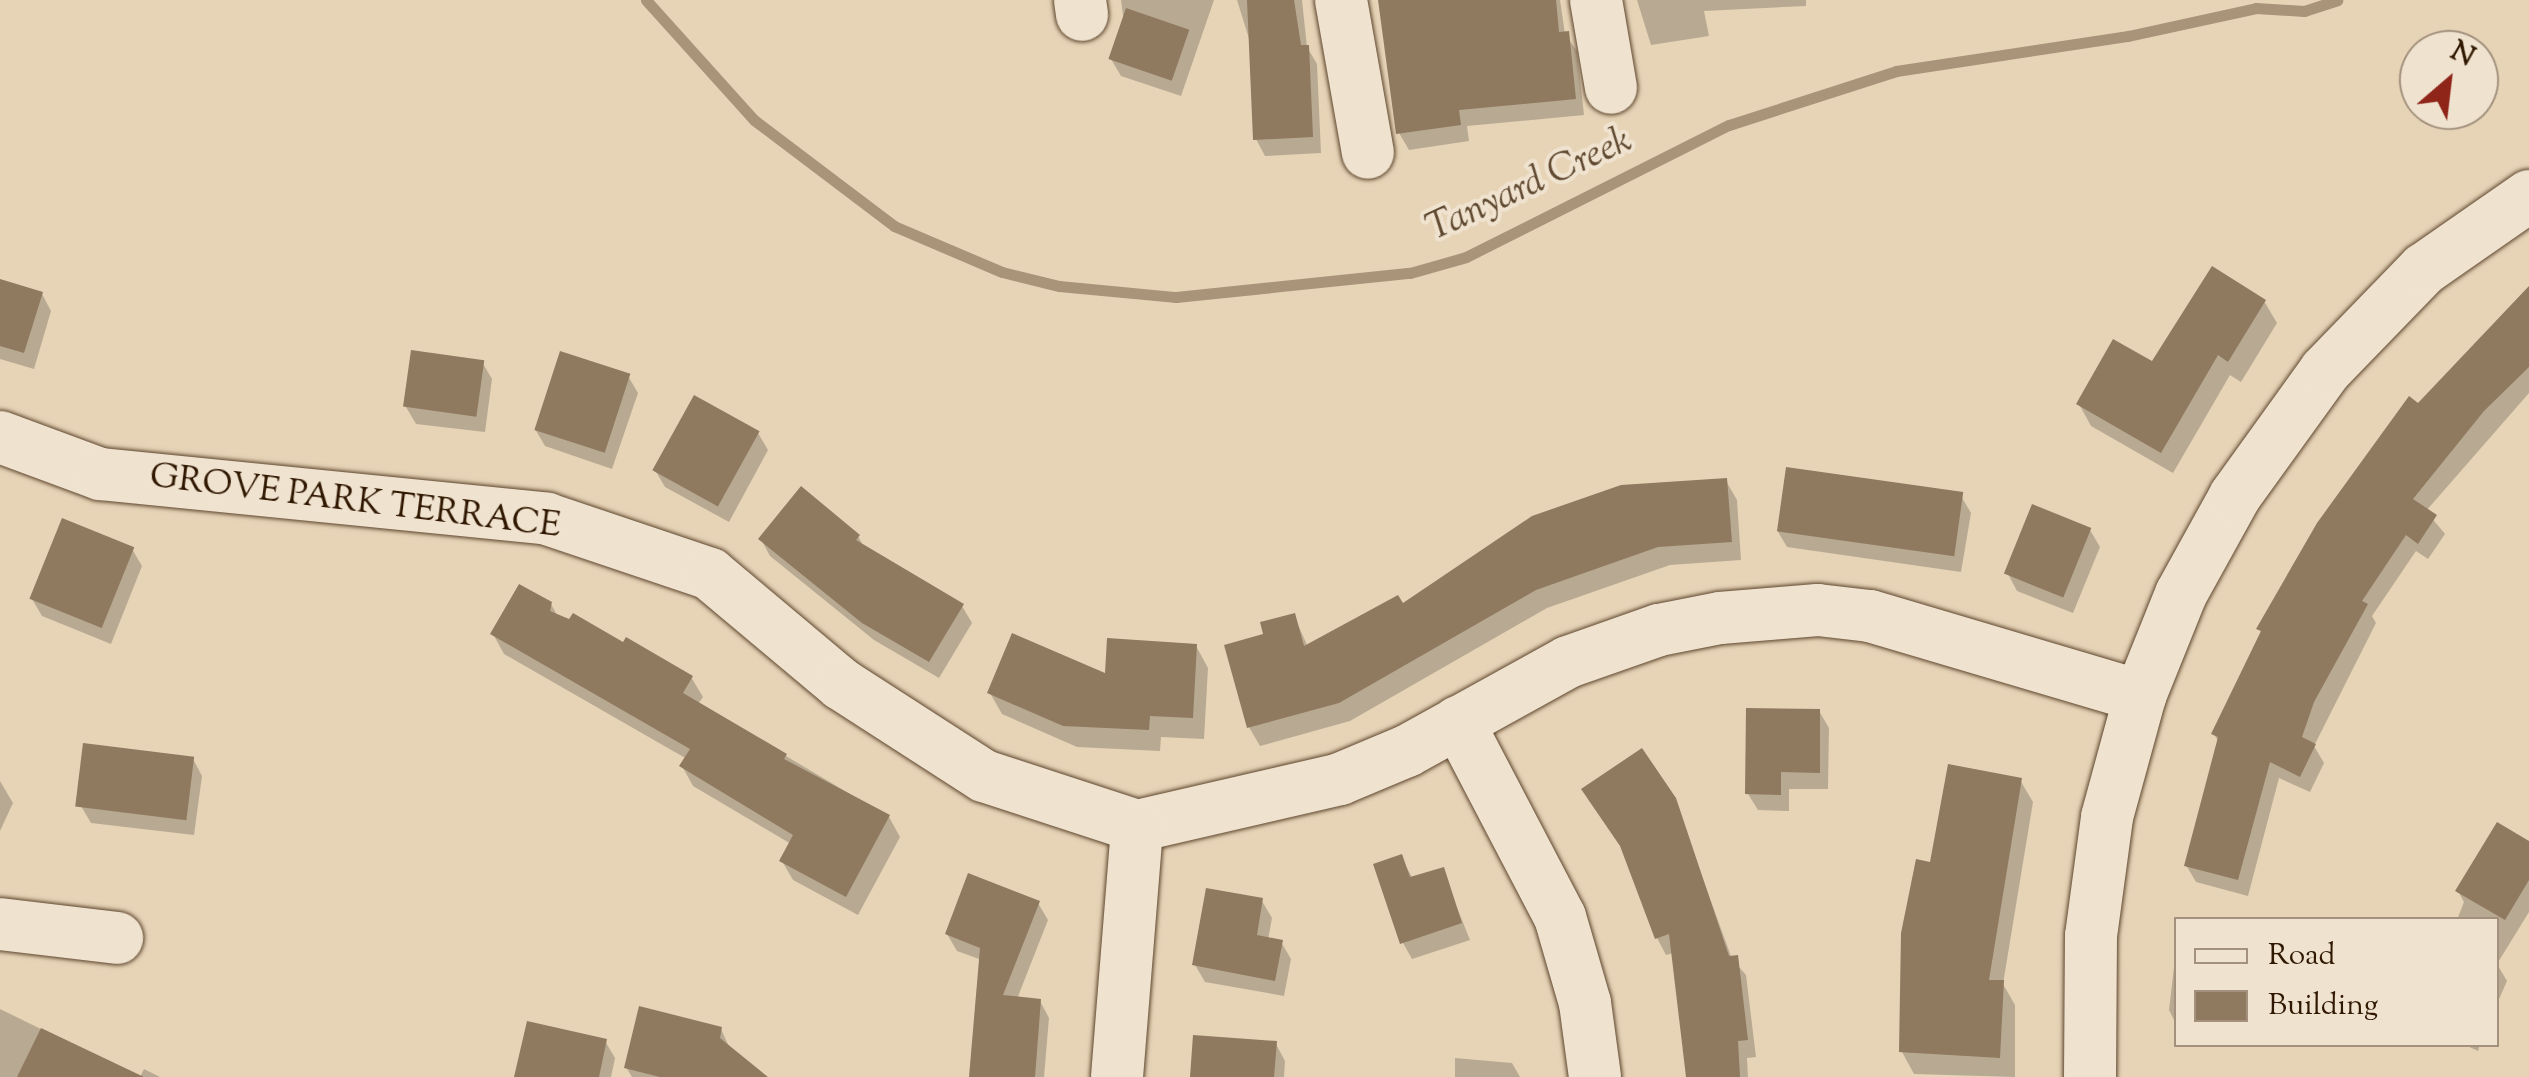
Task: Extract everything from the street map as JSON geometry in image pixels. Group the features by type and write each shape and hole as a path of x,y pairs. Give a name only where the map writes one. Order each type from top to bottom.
{"street":[{"path":"1341,0 1368,153"},
{"path":"1596,0 1611,88"},
{"path":"2090,1077 2088,998 2098,877 2140,696 2210,540 2292,412 2424,269 2529,196"},
{"name":"GROVE PARK TERRACE","path":"0,436 100,474 547,519 710,574 842,684 984,776 1137,826"},
{"path":"1117,1077 1137,826 1340,779 1458,722 1551,670 1630,639 1720,618 1818,610 1919,625 2140,696"},
{"path":"1458,722 1554,902 1585,1003 1595,1077"},
{"path":"0,924 117,938"}],"building":[{"path":"1247,0 1294,0 1301,45 1309,45 1313,137 1253,140"},
{"path":"1378,0 1556,0 1559,32 1569,31 1576,99 1459,110 1461,125 1396,134"},
{"path":"1126,8 1189,30 1172,81 1108,59"},
{"path":"2212,266 2266,300 2228,362 2218,355 2161,453 2076,404 2113,339 2152,361"},
{"path":"0,279 43,292 24,353 0,346"},
{"path":"2529,286 2529,367 2484,411 2413,499 2437,515 2418,544 2406,535 2362,601 2368,604 2314,702 2302,737 2316,744 2300,777 2270,762 2238,880 2184,866 2218,737 2211,734 2261,631 2256,629 2317,523 2409,396 2418,403"},
{"path":"411,350 484,360 476,417 403,406"},
{"path":"560,351 630,374 605,453 534,430"},
{"path":"694,395 760,431 718,507 652,470"},
{"path":"1786,467 1963,492 1954,556 1777,531"},
{"path":"1727,478 1732,542 1658,547 1536,590 1339,703 1247,728 1224,645 1263,634 1260,622 1295,613 1304,646 1398,595 1403,603 1532,516 1621,485"},
{"path":"801,486 860,535 856,540 964,604 929,662 862,623 758,539"},
{"path":"2032,504 2091,528 2063,598 2004,574"},
{"path":"62,518 134,547 102,628 29,599"},
{"path":"519,584 552,602 550,611 569,619 573,613 623,642 626,637 693,676 683,693 787,754 784,759 890,815 846,897 779,861 793,835 679,766 690,749 490,634"},
{"path":"1012,633 1105,673 1107,638 1197,644 1193,718 1150,716 1149,730 1063,726 987,693"},
{"path":"1746,708 1820,709 1820,773 1781,772 1781,795 1745,794"},
{"path":"83,743 194,757 186,820 75,807"},
{"path":"1642,748 1676,798 1729,956 1738,955 1748,1040 1738,1041 1740,1077 1686,1077 1669,934 1655,939 1620,846 1581,789"},
{"path":"1948,764 2022,778 1989,980 2004,980 2000,1058 1899,1052 1901,933 1916,859 1930,862"},
{"path":"2497,822 2529,841 2529,880 2505,920 2455,891"},
{"path":"1402,854 1410,877 1444,867 1462,923 1400,944 1373,864"},
{"path":"968,873 1040,901 1003,995 1041,999 1035,1077 969,1077 980,948 945,934"},
{"path":"1206,888 1263,898 1257,935 1283,940 1275,981 1192,965"},
{"path":"639,1006 722,1027 720,1038 768,1077 660,1077 624,1068"},
{"path":"527,1021 607,1039 599,1077 514,1077"},
{"path":"41,1028 144,1077 17,1077"},
{"path":"1193,1035 1277,1041 1274,1077 1190,1077"}],"waterway":[{"name":"Tanyard Creek","path":"646,0 754,120 894,226 1002,272 1059,286 1176,297 1410,273 1466,257 1729,125 1896,71 2128,36 2256,8 2304,11 2337,0"}]}
